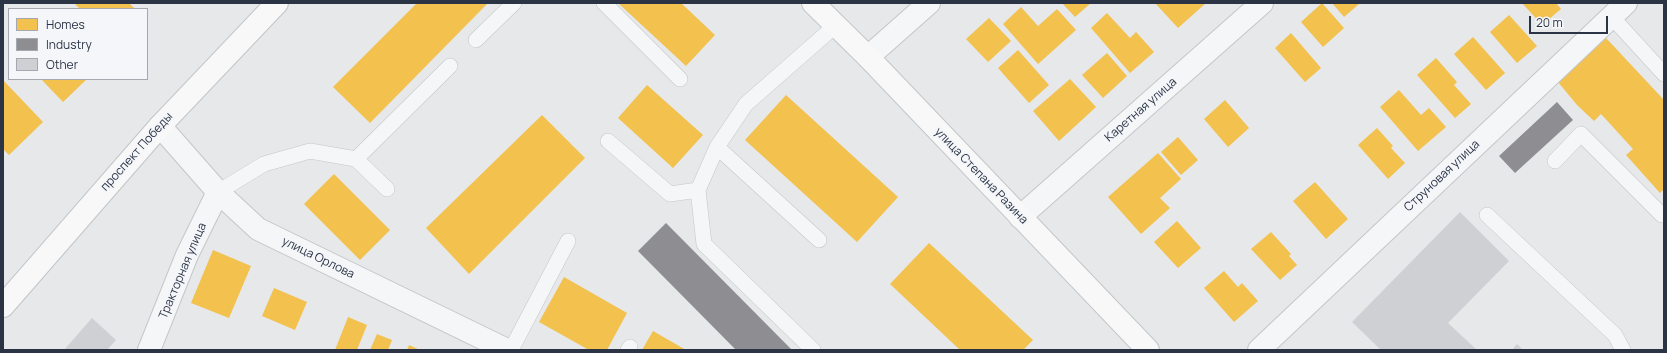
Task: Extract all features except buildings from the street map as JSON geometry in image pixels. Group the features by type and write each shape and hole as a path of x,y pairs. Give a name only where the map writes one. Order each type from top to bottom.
{"main road":[{"name":"проспект Победы","path":"3,306 160,126 276,3"},
{"name":"улица Степана Разина","path":"813,3 868,57 1148,350"}],"street":[{"path":"868,57 929,3"},
{"name":"Каретная улица","path":"1020,217 1262,3"},
{"name":"Струновая улица","path":"1259,350 1619,9"},
{"name":"улица Орлова","path":"160,126 218,192 258,229 507,350"},
{"name":"Тракторная улица","path":"149,350 187,254 218,192"}],"lane":[{"path":"476,40 514,3"},
{"path":"604,3 680,79"},
{"path":"1619,9 1664,74"},
{"path":"813,350 704,244 698,190 717,146 746,104 835,26"},
{"path":"356,159 450,66"},
{"path":"1555,161 1581,134 1662,215 1664,213"},
{"path":"608,141 670,194 698,190"},
{"path":"717,146 819,240"},
{"path":"218,192 264,164 310,151 356,159 387,188"},
{"path":"1487,215 1615,335 1623,350"},
{"path":"511,350 568,241"}]}
